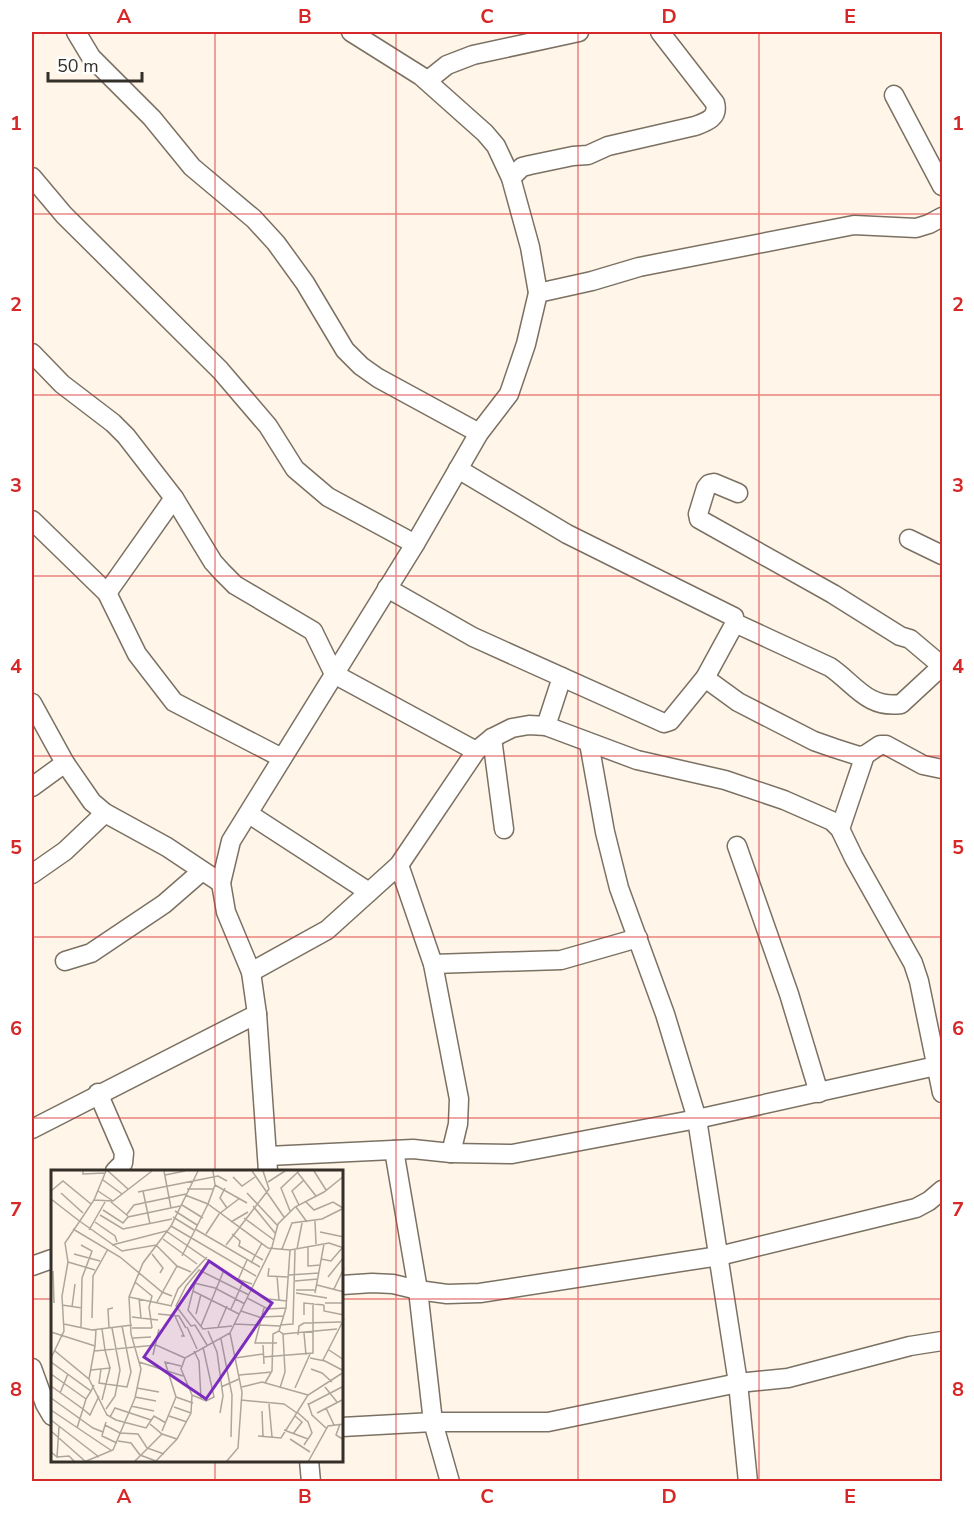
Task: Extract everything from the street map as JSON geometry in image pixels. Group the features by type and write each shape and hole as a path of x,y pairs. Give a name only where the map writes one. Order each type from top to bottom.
{"street":[{"path":"76,32 91,57 152,118 192,167 254,219 276,243 305,283 353,360 378,378 479,433"},
{"path":"351,32 427,81 485,133 496,146 511,178 530,246 538,293 526,344 509,394 479,433 415,544 231,841 220,883 226,912 251,972 257,1014 268,1164 413,1149 451,1153 512,1154 697,1119 936,1066"},
{"path":"427,81 447,65 473,55 579,32"},
{"path":"511,178 522,168 530,165 588,155 608,146 709,121 717,109 714,103 660,32"},
{"path":"894,95 942,186"},
{"path":"32,177 63,215 219,370 268,426 295,469 328,497 415,544"},
{"path":"538,293 592,281 639,267 854,225 916,228 942,217"},
{"path":"32,353 62,384 113,423 174,498 213,562 235,585 314,631 334,674 476,751"},
{"path":"387,588 473,637 664,723 670,721 705,678 735,623 734,617 567,534 458,469"},
{"path":"735,623 830,667 841,674 861,695 873,701 901,704 942,666 910,639 900,636 833,594 699,519 698,514 709,484 714,483 738,493"},
{"path":"107,593 174,498"},
{"path":"32,520 107,593 137,654 174,702 282,758"},
{"path":"909,539 942,555"},
{"path":"546,726 562,677"},
{"path":"705,678 738,702 814,741 859,756 865,755 880,745 886,745 923,765 942,769"},
{"path":"32,703 65,763 92,802 105,813 167,847 220,883"},
{"path":"251,972 327,930 399,865 476,751 492,738 512,728 530,725 546,726 637,760 725,780 832,821 840,829 913,963 919,981 942,1093"},
{"path":"492,738 504,829"},
{"path":"589,743 605,832 620,888 665,1014 697,1119 738,1383 748,1482"},
{"path":"840,829 865,755"},
{"path":"32,787 65,763"},
{"path":"32,874 65,851 105,813"},
{"path":"249,814 369,892"},
{"path":"737,846 789,994 819,1093"},
{"path":"399,865 433,964 459,1099 458,1124 451,1153"},
{"path":"65,962 91,953 164,904 202,871"},
{"path":"433,964 561,960 638,938"},
{"path":"32,1129 257,1014"},
{"path":"98,1094 124,1153 123,1163 116,1170"},
{"path":"394,1150 418,1290 433,1422 450,1482"},
{"path":"344,1285 393,1284 447,1294 480,1293 719,1256 916,1208 930,1201 942,1190"},
{"path":"32,1266 51,1259"},
{"path":"344,1427 433,1422 548,1422 738,1383 788,1378 910,1346 942,1341"},
{"path":"32,1368 43,1408"},
{"path":"309,1462 311,1482"}]}
